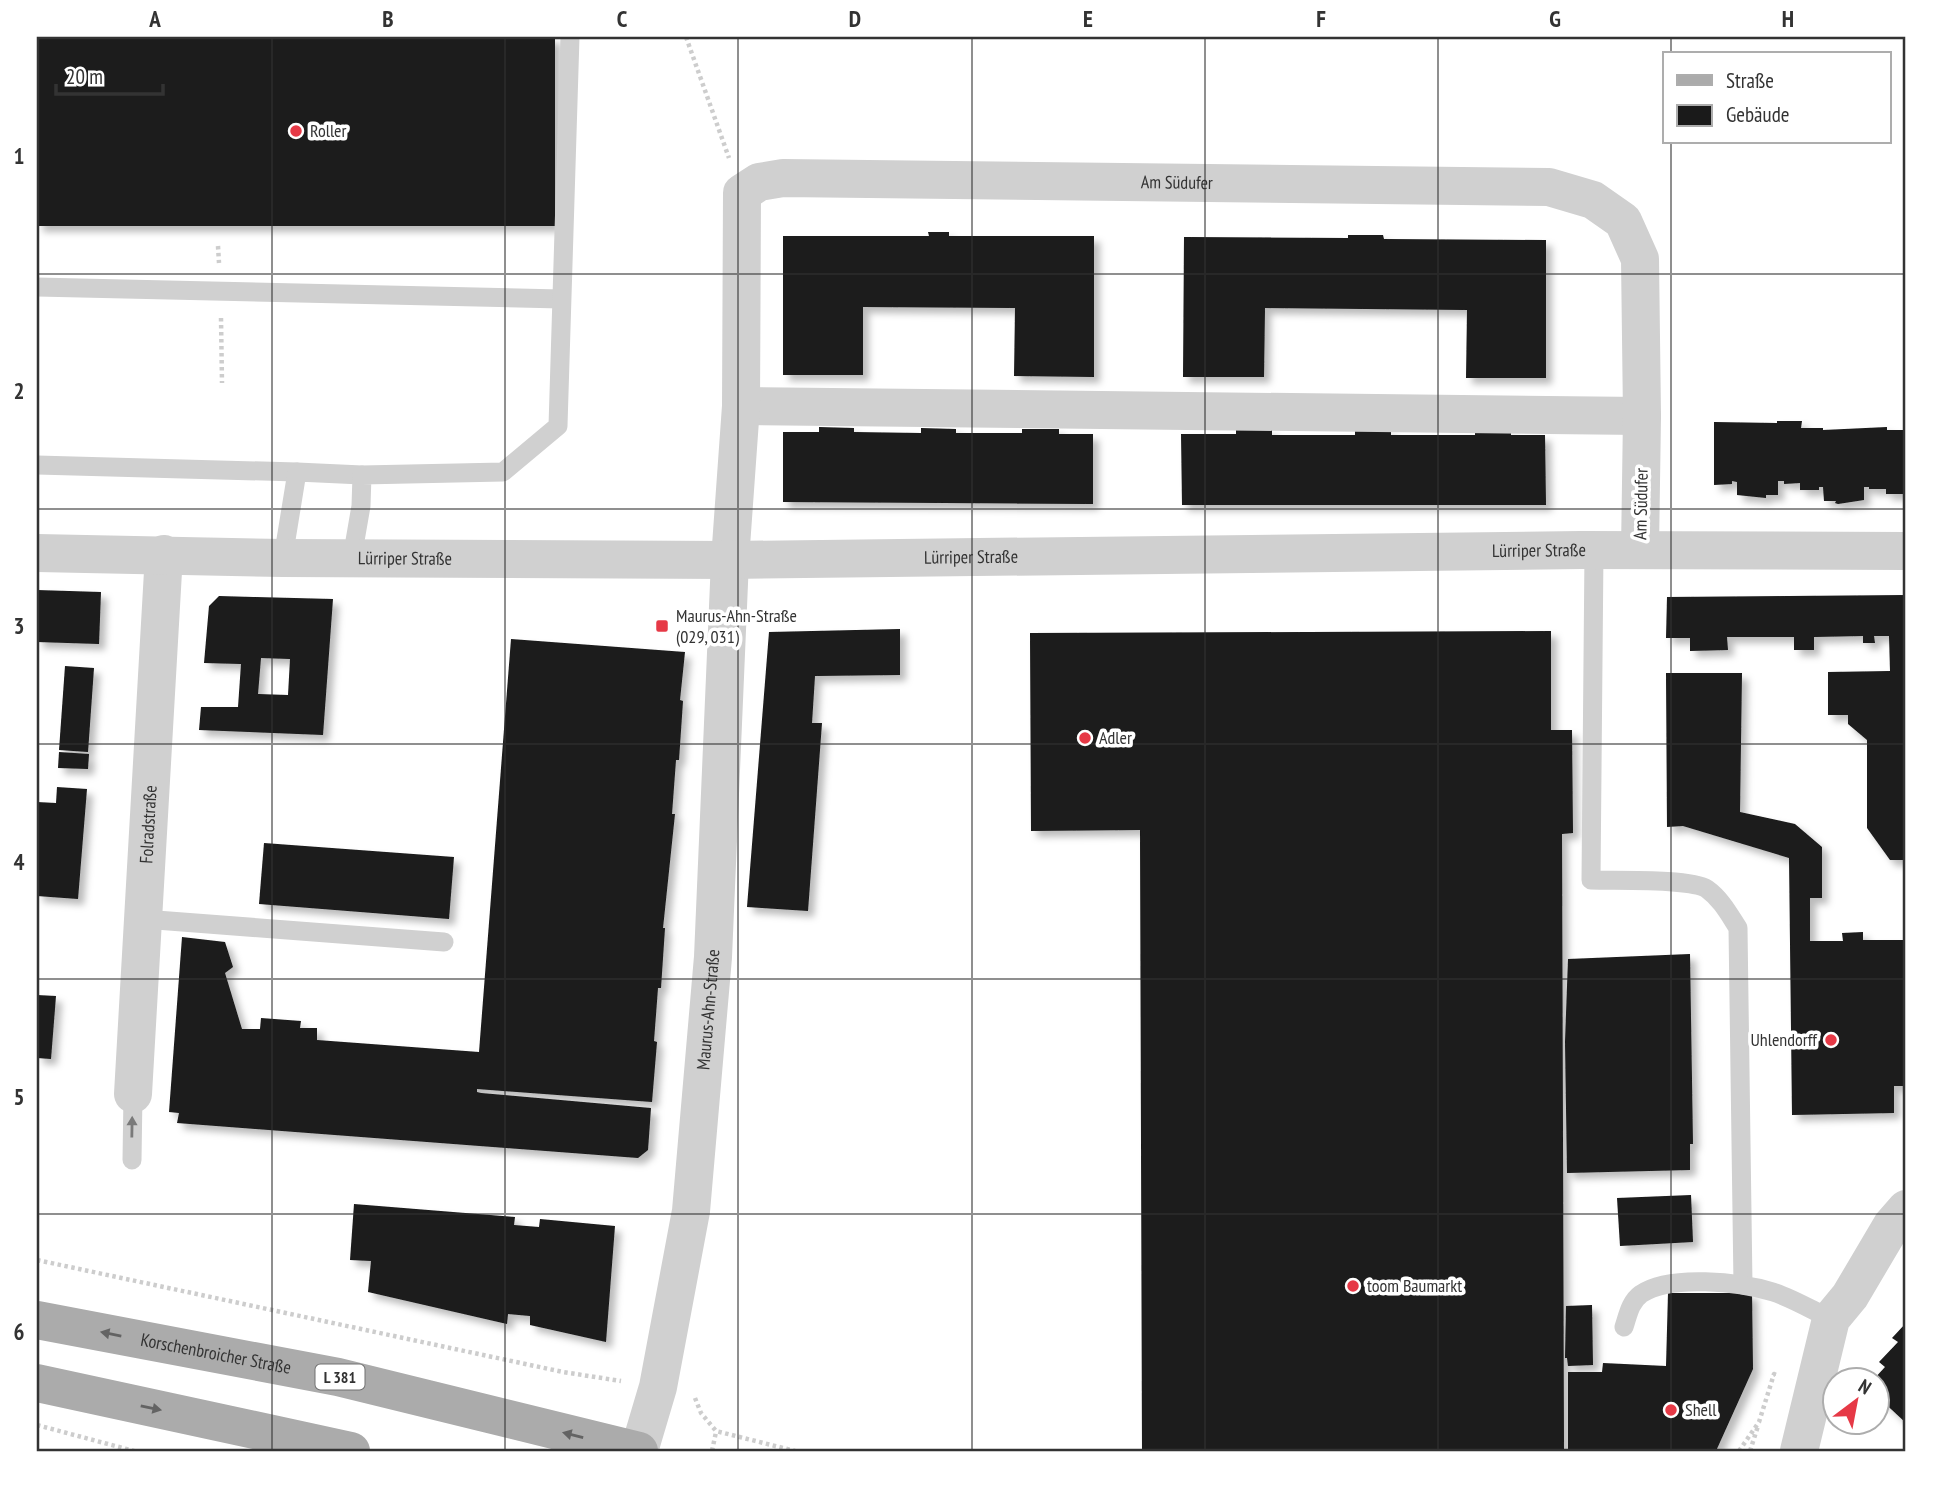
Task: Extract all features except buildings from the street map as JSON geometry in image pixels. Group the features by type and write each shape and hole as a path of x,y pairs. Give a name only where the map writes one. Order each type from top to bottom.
{"main road":[{"name":"Korschenbroicher Straße","path":"37,1320 338,1377 639,1451"},
{"path":"37,1383 351,1451"}],"street":[{"name":"Am Südufer","path":"742,193 759,182 783,178 1549,187 1593,200 1623,221 1640,259 1640,550"},
{"path":"730,560 741,406 742,193"},
{"path":"741,406 1642,416"},
{"name":"Lürriper Straße","path":"37,553 283,558 730,560 1640,550 1906,551"},
{"name":"Folradstraße","path":"133,1094 164,554"},
{"name":"Maurus-Ahn-Straße","path":"639,1451 657,1387 692,1198 713,957 730,560"},
{"path":"1799,1451 1831,1319 1850,1296 1892,1225 1906,1209"}],"lane":[{"path":"37,465 362,475 503,472 558,426 570,37"},
{"path":"37,287 561,299"},
{"path":"283,558 297,472"},
{"path":"352,558 361,506 362,475"},
{"path":"1594,551 1591,880 1673,883 1705,888 1723,904 1738,928 1743,1285"},
{"path":"143,919 444,942"},
{"path":"132,1160 133,1094"},
{"path":"1625,1327 1629,1309 1639,1295 1657,1286 1722,1281 1774,1292 1831,1319"}],"path":[{"path":"686,37 742,193"},
{"path":"37,1260 563,1372 693,1393 701,1413 716,1432 795,1451"},
{"path":"1750,1451 1759,1422"},
{"path":"37,1425 134,1451"},
{"path":"712,1451 716,1432"}],"place":[{"name":"Roller","path":"296,131"},
{"name":"Maurus-Ahn-Straße (029, 031)","path":"662,626"},
{"name":"Adler","path":"1085,738"},
{"name":"Uhlendorff","path":"1831,1040"},
{"name":"toom Baumarkt","path":"1353,1286"},
{"name":"Shell","path":"1671,1410"}]}
